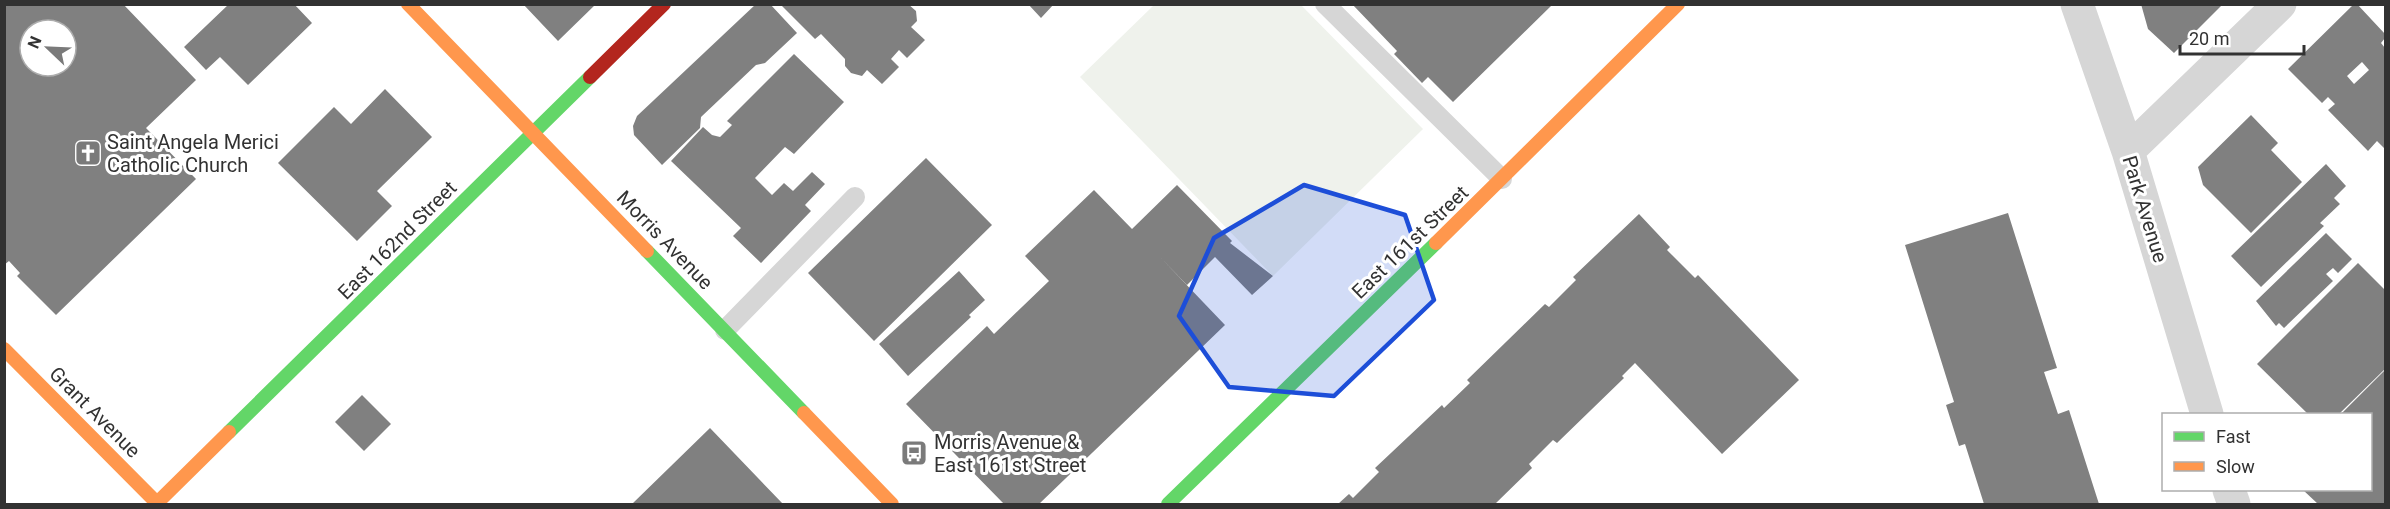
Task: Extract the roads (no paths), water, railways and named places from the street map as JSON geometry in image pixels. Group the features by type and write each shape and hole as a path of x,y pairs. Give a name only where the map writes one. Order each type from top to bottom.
{"street":[{"name":"Morris Avenue","path":"408,4 892,504"},
{"name":"East 162nd Street","path":"156,504 664,4"},
{"name":"East 161st Street","path":"1168,504 1678,4"},
{"name":"Park Avenue","path":"2078,4 2128,151 2207,413"},
{"path":"2128,151 2280,4"},
{"name":"Grant Avenue","path":"4,349 156,504"}],"lane":[{"path":"1325,4 1502,179"},
{"path":"725,330 855,196"}],"place":[{"name":"Saint Angela Merici Catholic Church","path":"88,153"},
{"name":"Morris Avenue & East 161st Street","path":"914,453"}]}
